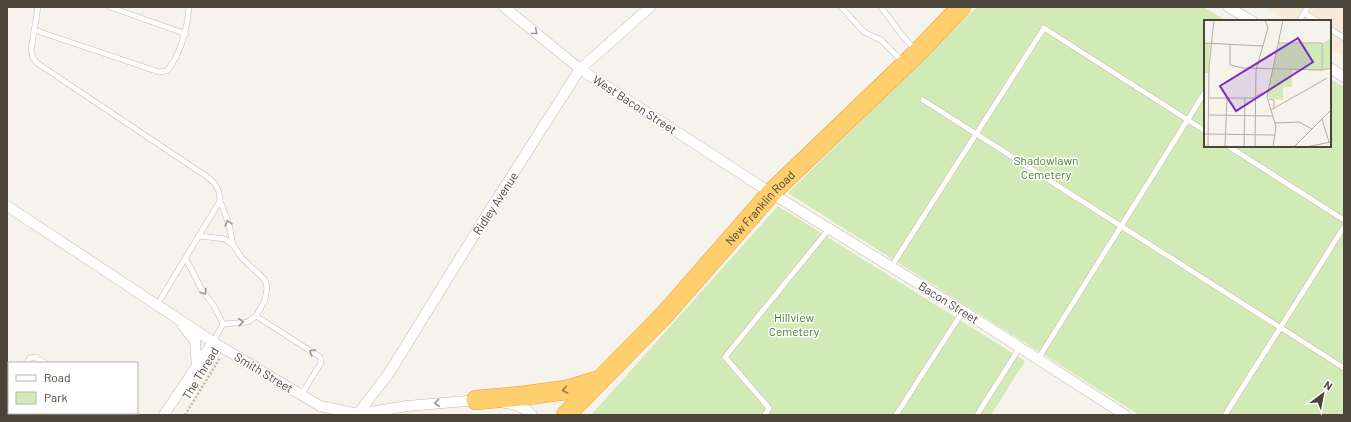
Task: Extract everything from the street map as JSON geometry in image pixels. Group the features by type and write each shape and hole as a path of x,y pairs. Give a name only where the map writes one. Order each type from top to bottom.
{"highway":[{"name":"New Franklin Road","path":"566,415 667,312 771,193 911,59 961,7"},
{"path":"476,400 566,390 602,379"}],"street":[{"name":"West Bacon Street","path":"504,7 580,69 771,193"},
{"name":"Ridley Avenue","path":"358,414 389,373 483,221 580,69 650,7"},
{"path":"1228,7 1248,20"},
{"path":"1331,69 1344,77"},
{"name":"Bacon Street","path":"771,193 963,311 1125,415"},
{"name":"Smith Street","path":"7,206 213,342 301,395 323,411 358,414"},
{"name":"Smith Street","path":"176,317 195,341 197,366"},
{"path":"164,415 213,342"},
{"path":"358,414 406,406 476,400 514,404 529,411 532,415"}],"lane":[{"path":"38,7 31,50 33,58 37,63 210,179 218,187 220,201 229,224 232,245"},
{"path":"110,7 186,34"},
{"path":"34,30 160,72 167,71 186,34 189,7"},
{"path":"841,7 864,32 881,40 911,59"},
{"path":"881,7 902,35 911,59"},
{"path":"1300,20 1308,7"},
{"path":"1304,12 1316,20"},
{"path":"891,267 1044,28 1204,130"},
{"path":"1331,30 1344,38"},
{"path":"1038,359 1204,94"},
{"path":"923,100 1344,368"},
{"path":"1230,147 1344,220"},
{"path":"157,305 220,201"},
{"path":"1225,415 1344,227"},
{"path":"765,415 769,408 725,357 829,229"},
{"path":"199,236 225,239 265,280 267,288 265,300 256,316 248,322 223,324"},
{"path":"186,259 202,290 214,306 223,324"},
{"path":"896,415 963,311"},
{"path":"256,316 320,357 321,363 301,395"},
{"path":"213,342 223,324"},
{"path":"978,415 1020,348"},
{"path":"28,362 30,358 35,357 43,362"}],"path":[{"name":"The Thread","path":"185,415 217,365 225,349"}],"shaded area":[{"path":"1266,7 1344,7 1344,57 1331,49 1331,20 1286,20"}],"green space":[{"name":"Shadowlawn Cemetery","path":"977,7 1203,7 1225,20 1204,20 1204,147 1331,147 1331,80 1344,87 1344,415 1139,415 788,193"},
{"name":"Hillview Cemetery","path":"778,206 1025,361 991,415 591,415"}]}
